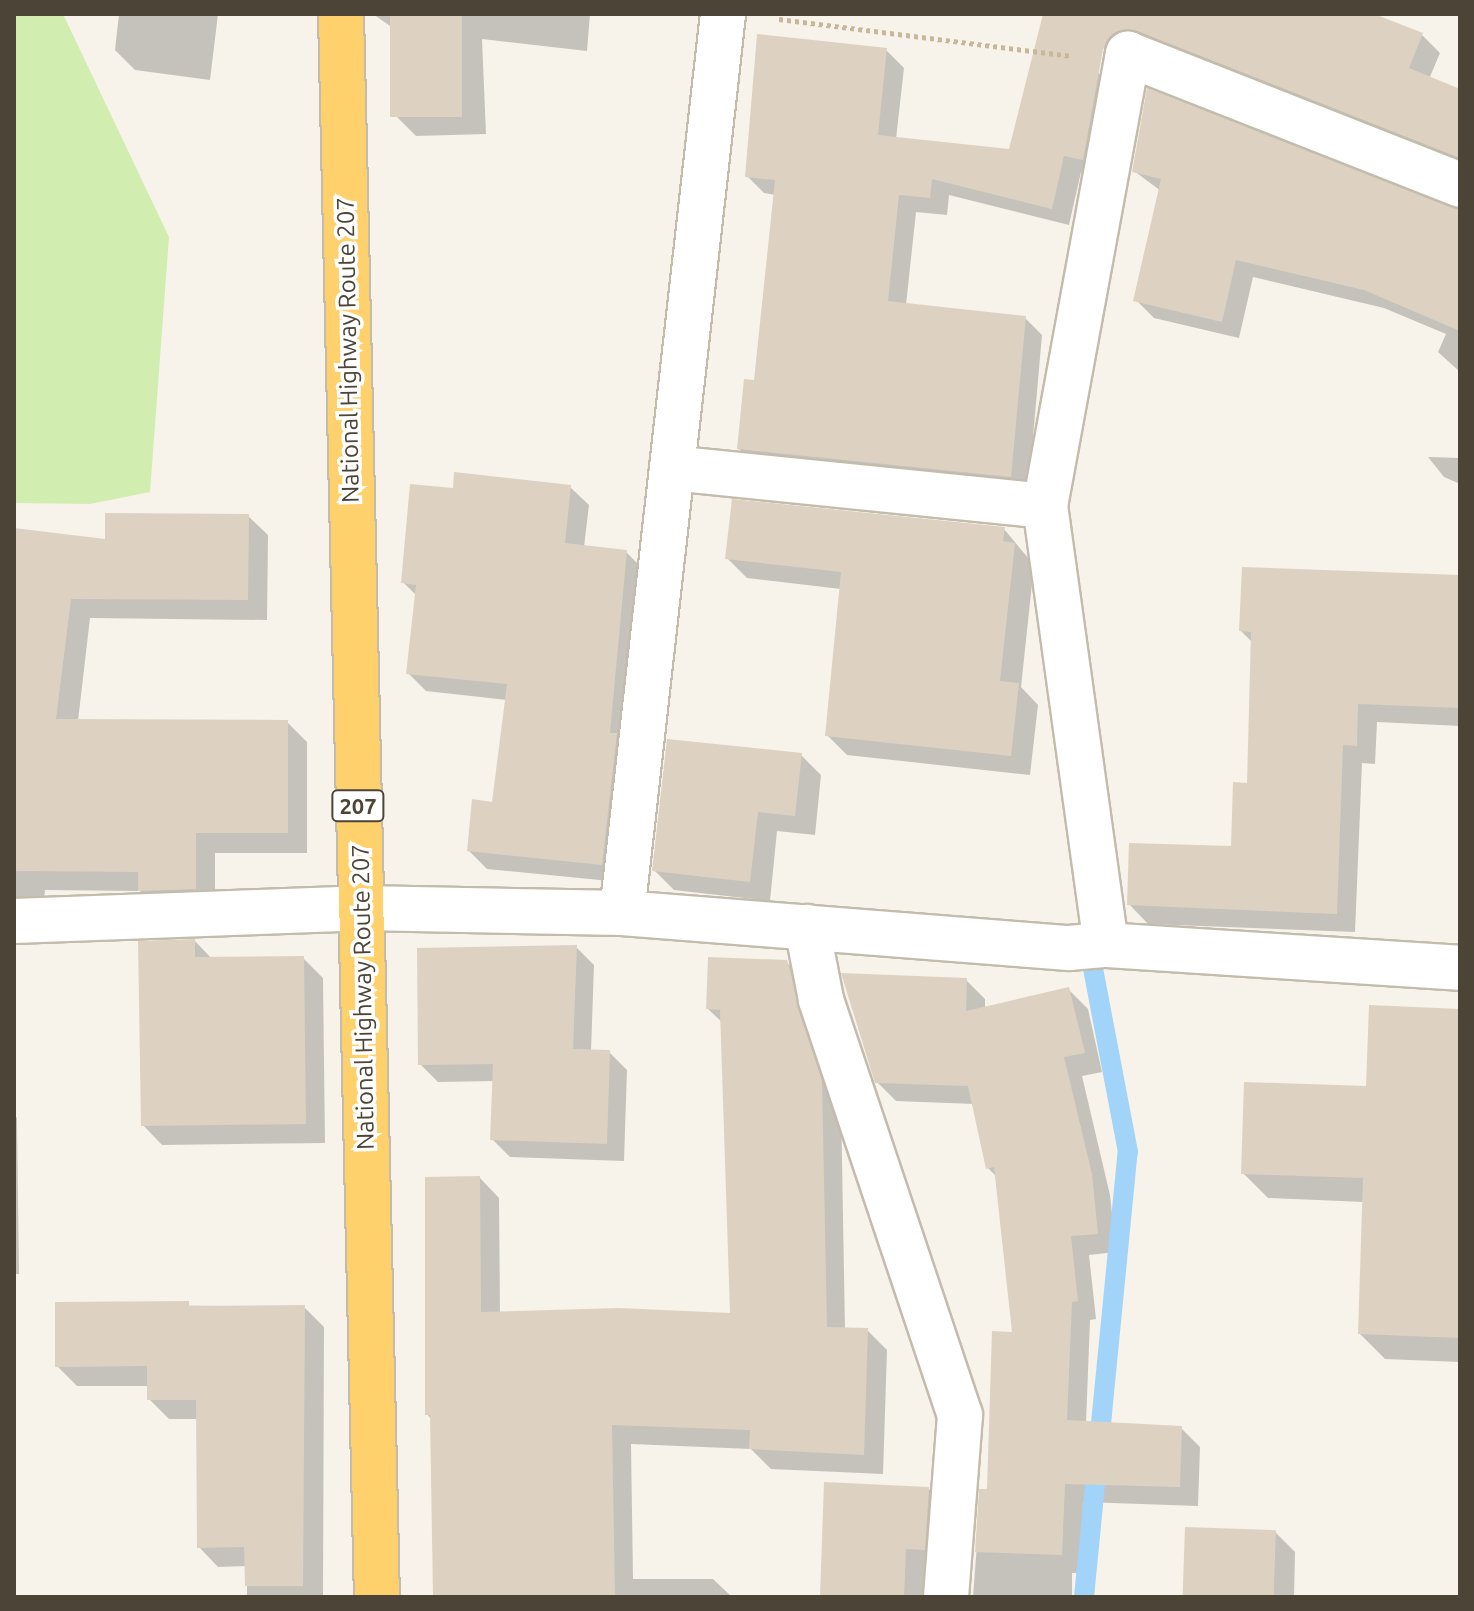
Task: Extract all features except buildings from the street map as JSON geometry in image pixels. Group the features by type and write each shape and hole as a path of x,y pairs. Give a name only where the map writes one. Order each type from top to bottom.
{"highway":[{"name":"National Highway Route 207","path":"341,14 377,1597"}],"street":[{"path":"622,913 723,14"},
{"path":"1087,947 1029,505 1128,54 1460,185"},
{"path":"672,468 1029,505"},
{"path":"14,921 361,908 622,913 1087,947 1460,968"},
{"path":"807,927 821,1000 960,1415 946,1597"}],"path":[{"path":"769,18 1079,57"}],"green space":[{"path":"14,14 63,14 169,237 150,492 90,504 14,503"}],"waterway":[{"path":"1084,1597 1128,1152 1088,943"}]}
